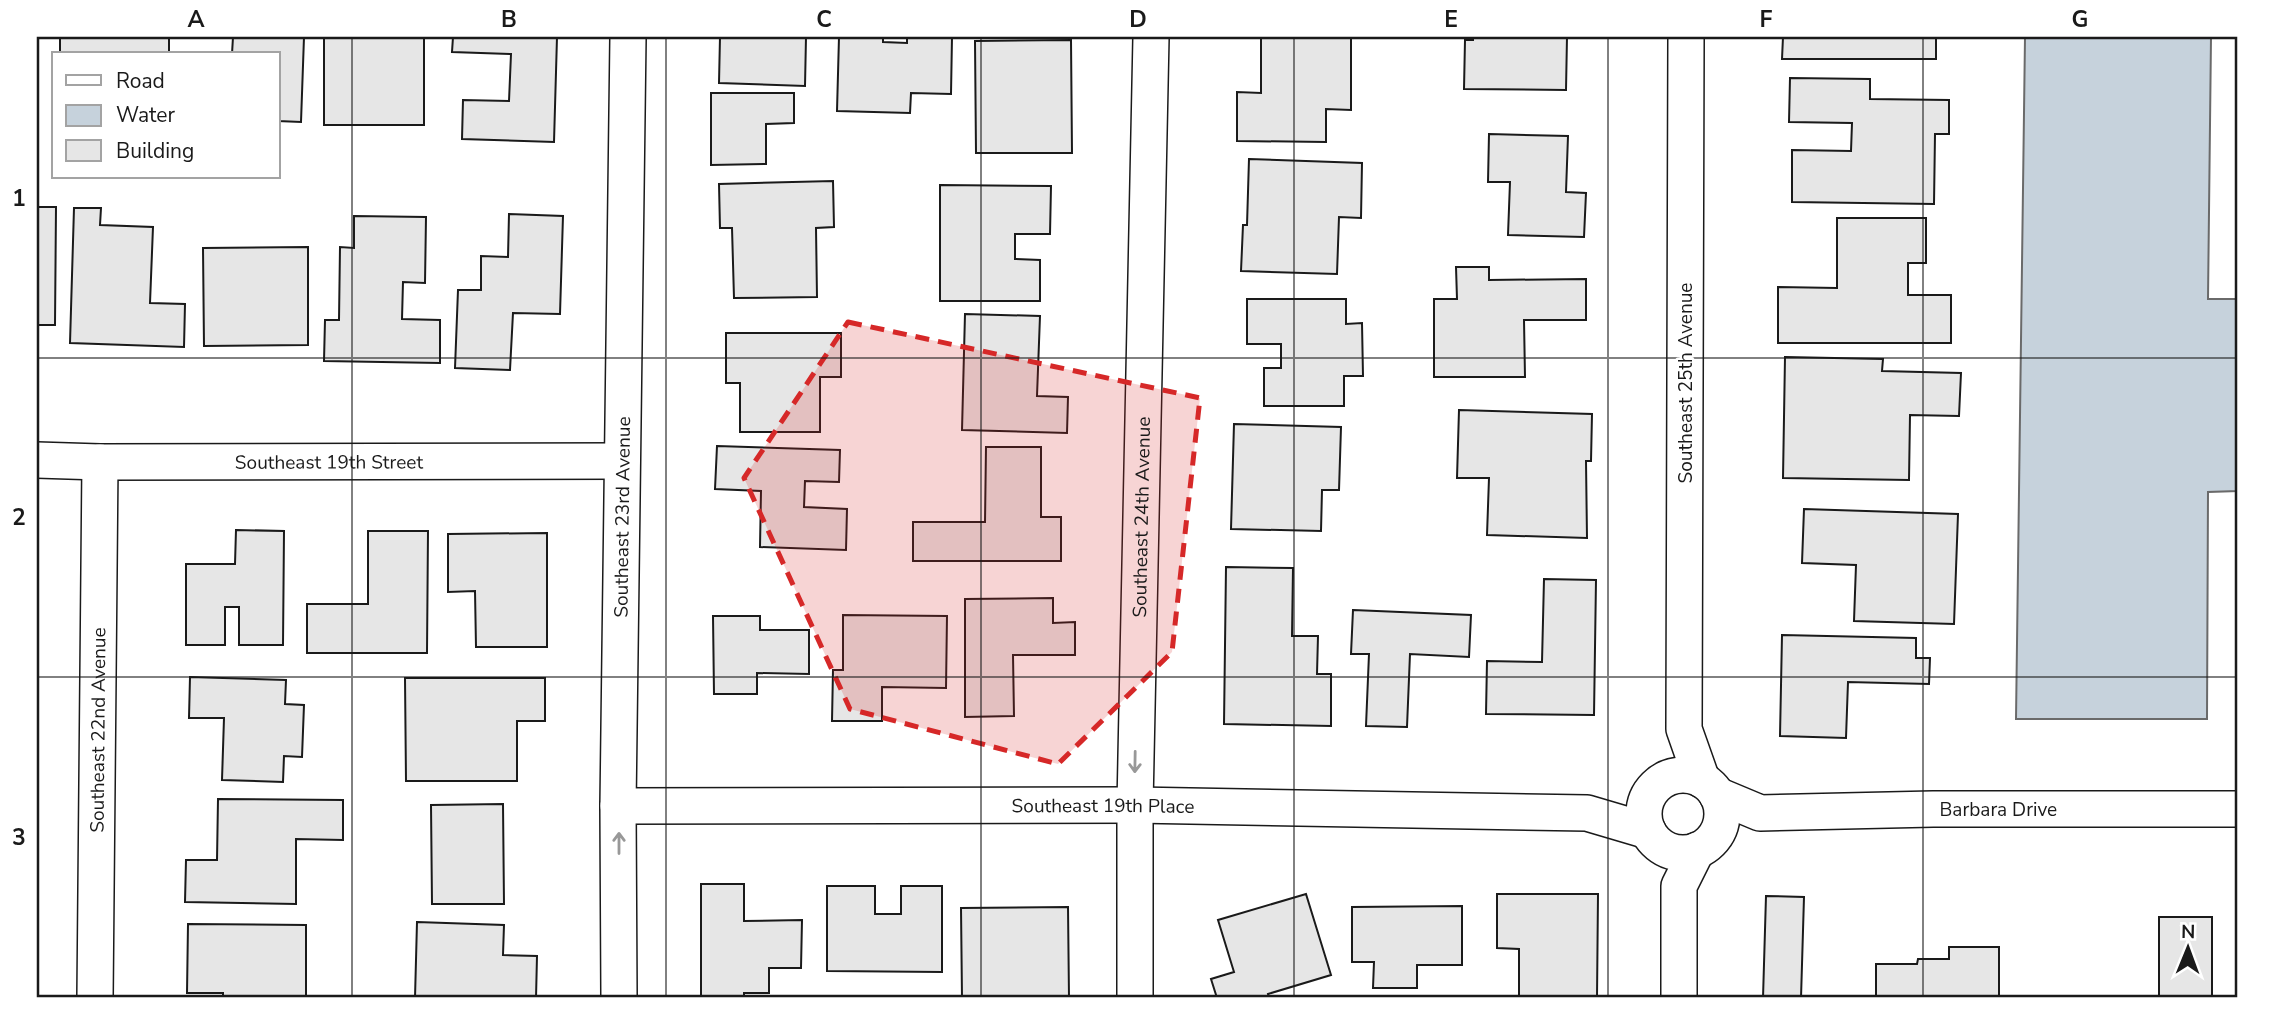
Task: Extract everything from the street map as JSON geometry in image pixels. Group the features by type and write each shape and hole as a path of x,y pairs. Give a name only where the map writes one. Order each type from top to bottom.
{"street":[{"name":"Southeast 23rd Avenue","path":"619,998 618,806 628,37"},
{"name":"Southeast 24th Avenue","path":"1135,998 1136,718 1151,37"},
{"name":"Southeast 25th Avenue","path":"1686,37 1684,729 1709,788"},
{"name":"Southeast 19th Street","path":"37,460 622,461"},
{"name":"Southeast 22nd Avenue","path":"95,998 100,462"},
{"name":"Southeast 25th Avenue","path":"1655,789 1684,729"},
{"path":"1587,813 1655,789 1681,776 1709,788 1722,807 1721,820 1679,887"},
{"name":"Barbara Drive","path":"1709,788 1759,813"},
{"path":"1655,789 1644,813 1653,838 1679,887 1679,998"},
{"name":"Southeast 19th Place","path":"618,806 1135,805 1587,813"},
{"name":"Barbara Drive","path":"1707,842 1759,813 1933,809 2238,809"},
{"path":"1587,813 1653,838 1671,851 1684,853 1707,842"}],"highlighted area":[{"path":"848,322 1200,398 1172,652 1058,764 850,709 744,478"}],"water":[{"path":"2025,37 2211,37 2208,299 2238,299 2238,491 2208,492 2207,719 2016,719"}],"building":[{"path":"60,37 169,37 169,52 60,52"},
{"path":"233,37 304,37 301,122 280,121 280,52 232,52"},
{"path":"324,37 424,37 424,125 324,125"},
{"path":"453,37 557,37 554,142 462,139 463,100 509,101 511,54 452,52"},
{"path":"720,37 806,37 805,86 719,83"},
{"path":"839,37 883,37 883,42 907,43 907,37 952,37 951,94 911,93 910,113 837,111"},
{"path":"1261,37 1351,37 1351,110 1326,109 1326,142 1237,141 1237,92 1261,93"},
{"path":"1473,37 1567,37 1566,90 1464,89 1465,40 1473,40"},
{"path":"1783,37 1936,37 1936,59 1782,59"},
{"path":"1071,40 1072,153 976,153 975,41"},
{"path":"1790,78 1870,79 1870,99 1949,100 1949,134 1935,134 1934,204 1792,202 1792,150 1851,151 1852,123 1789,122"},
{"path":"711,93 794,93 794,123 766,124 766,164 711,165"},
{"path":"1489,134 1568,136 1566,192 1586,193 1584,237 1508,235 1510,182 1488,182"},
{"path":"1249,159 1362,163 1361,218 1339,217 1337,274 1241,271 1243,225 1247,225"},
{"path":"833,181 834,227 816,228 817,297 734,298 732,228 720,228 719,184"},
{"path":"940,185 1051,186 1050,234 1015,234 1015,259 1040,260 1040,301 940,301"},
{"path":"37,207 56,207 55,325 37,325"},
{"path":"74,208 101,208 100,225 153,227 150,303 185,304 184,347 70,343"},
{"path":"509,214 563,216 560,314 513,313 510,370 455,368 458,290 481,290 481,256 508,257"},
{"path":"354,216 426,217 425,283 403,282 402,319 440,320 440,363 324,361 325,320 339,320 340,247 354,248"},
{"path":"1837,218 1926,218 1926,263 1908,263 1908,295 1951,295 1951,343 1778,343 1778,287 1837,288"},
{"path":"308,247 308,345 204,346 203,248"},
{"path":"1456,267 1489,267 1489,280 1586,279 1586,320 1524,320 1525,377 1434,377 1434,299 1457,299"},
{"path":"1247,299 1346,299 1346,324 1362,323 1363,376 1344,376 1344,406 1264,406 1264,368 1281,368 1281,344 1247,344"},
{"path":"965,314 1040,316 1037,396 1068,397 1067,433 962,430"},
{"path":"726,333 841,333 841,377 820,377 820,432 740,432 740,383 726,383"},
{"path":"1785,357 1883,359 1882,371 1961,373 1959,416 1910,415 1909,480 1783,478"},
{"path":"1459,410 1592,414 1591,461 1586,461 1587,538 1487,535 1489,478 1457,478"},
{"path":"1234,424 1341,427 1339,490 1322,490 1321,531 1231,529"},
{"path":"717,446 840,450 839,482 805,481 804,507 847,509 846,550 760,547 761,491 715,489"},
{"path":"986,447 1041,447 1041,517 1061,517 1061,561 913,561 913,522 985,522"},
{"path":"1804,509 1958,514 1954,624 1854,621 1856,565 1802,563"},
{"path":"236,530 284,531 283,645 239,645 239,607 225,607 225,645 186,645 186,564 235,564"},
{"path":"368,531 428,531 427,653 307,653 307,604 368,604"},
{"path":"547,533 547,647 476,647 475,591 448,592 448,534"},
{"path":"1226,567 1293,568 1292,636 1318,636 1317,674 1331,674 1331,726 1224,724"},
{"path":"1544,579 1596,580 1594,715 1486,714 1487,661 1542,662"},
{"path":"1053,598 1053,623 1075,622 1075,655 1013,655 1014,716 965,717 965,599"},
{"path":"1353,610 1471,615 1469,657 1410,654 1407,727 1366,726 1369,654 1351,654"},
{"path":"843,615 947,616 946,688 882,687 882,721 832,721 833,670 843,670"},
{"path":"713,616 760,616 760,630 809,630 809,674 757,673 757,694 714,694"},
{"path":"1782,635 1916,638 1916,658 1930,658 1929,684 1848,682 1846,738 1780,736"},
{"path":"190,677 286,680 285,704 304,705 302,757 284,756 283,782 222,780 224,718 189,718"},
{"path":"405,678 545,678 545,721 517,721 517,781 406,781"},
{"path":"218,799 343,800 343,840 296,839 296,904 185,902 186,860 217,860"},
{"path":"503,804 504,904 432,904 431,805"},
{"path":"701,884 744,884 744,921 802,920 801,968 769,968 769,993 744,993 744,998 701,998"},
{"path":"827,886 875,886 875,914 901,914 901,886 942,886 942,972 827,971"},
{"path":"1306,894 1331,975 1268,994 1269,998 1217,998 1211,979 1234,972 1218,920"},
{"path":"1497,894 1598,894 1597,998 1519,998 1519,949 1497,948"},
{"path":"1766,896 1804,897 1801,998 1763,998"},
{"path":"1462,906 1462,965 1417,965 1417,988 1373,988 1374,962 1352,962 1352,907"},
{"path":"1068,907 1069,998 962,998 961,908"},
{"path":"2159,917 2212,917 2212,998 2159,998"},
{"path":"417,922 504,925 503,955 537,956 536,998 415,998"},
{"path":"188,924 306,925 306,997 223,998 223,993 187,993"},
{"path":"1949,947 1999,947 1999,998 1876,998 1876,964 1917,964 1918,959 1949,959"}]}
